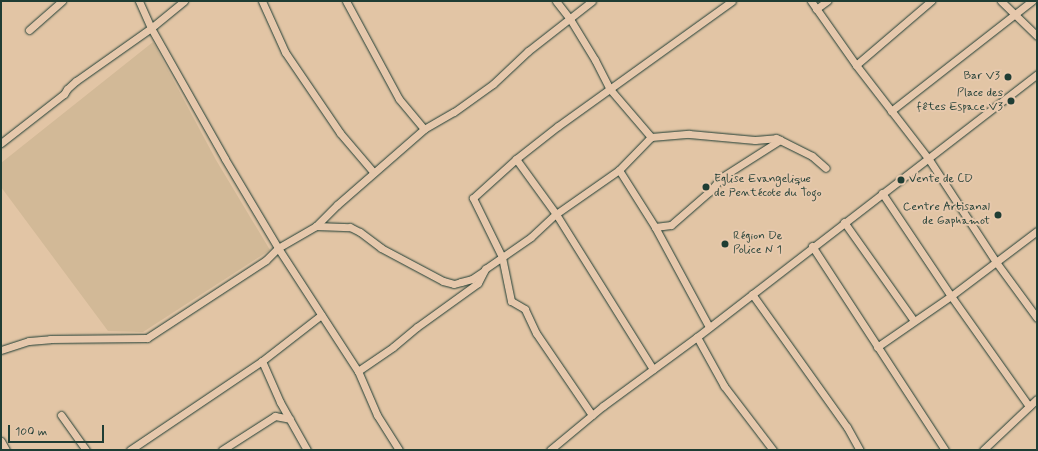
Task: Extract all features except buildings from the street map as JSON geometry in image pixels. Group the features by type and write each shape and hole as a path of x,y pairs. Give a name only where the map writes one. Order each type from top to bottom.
{"street":[{"path":"29,30 62,1"},
{"path":"139,1 151,28 225,158 278,248 358,371 377,415 399,450"},
{"path":"1,143 64,94 66,89 76,81 151,28 184,1"},
{"path":"262,1 285,52 340,133 374,173"},
{"path":"346,1 399,100 424,129"},
{"path":"556,1 570,19 596,60 609,88 651,137"},
{"path":"1,350 29,340 147,338 266,260 278,248 316,226 424,129 454,112 493,84 528,51 592,1"},
{"path":"592,415 536,333 526,309 511,301 502,257 473,198 516,159 609,88 732,1"},
{"path":"811,1 856,65 928,158 996,262 1036,314"},
{"path":"816,9 827,1"},
{"path":"856,65 930,1"},
{"path":"1001,1 1037,36"},
{"path":"891,110 1032,1"},
{"path":"550,450 592,415 697,337 812,246 1037,74"},
{"path":"316,226 350,227 360,232 381,248 443,281 454,284 472,279 531,237 556,214 619,170 651,137 689,134 755,140 776,138 812,156 826,168"},
{"path":"655,227 671,225 709,192 722,177 758,156 780,140"},
{"path":"516,159 556,214 653,369"},
{"path":"619,170 655,227 709,327"},
{"path":"882,193 951,296 1029,406"},
{"path":"844,222 914,322"},
{"path":"877,347 951,296 1037,231"},
{"path":"812,246 945,450"},
{"path":"358,371 393,347 417,327 478,283 486,269"},
{"path":"752,294 847,427 860,450"},
{"path":"130,450 262,361 321,315"},
{"path":"697,337 724,386 773,450"},
{"path":"262,361 307,450"},
{"path":"983,450 1037,399"},
{"path":"61,415 86,450"},
{"path":"222,450 275,416 290,419"},
{"path":"1,441 6,450"}],"shaded area":[{"path":"153,42 216,160 270,250 143,332 108,331 1,187 1,163"}],"place":[{"name":"Bar V3","path":"1008,77"},
{"name":"Place des fêtes Espace V3","path":"1011,101"},
{"name":"Vente de CD","path":"901,180"},
{"name":"Eglise Evangelique de Pentécote du Togo","path":"706,187"},
{"name":"Centre Artisanal de Gaphamot","path":"998,215"},
{"name":"Région De Police N 1","path":"725,244"}]}
